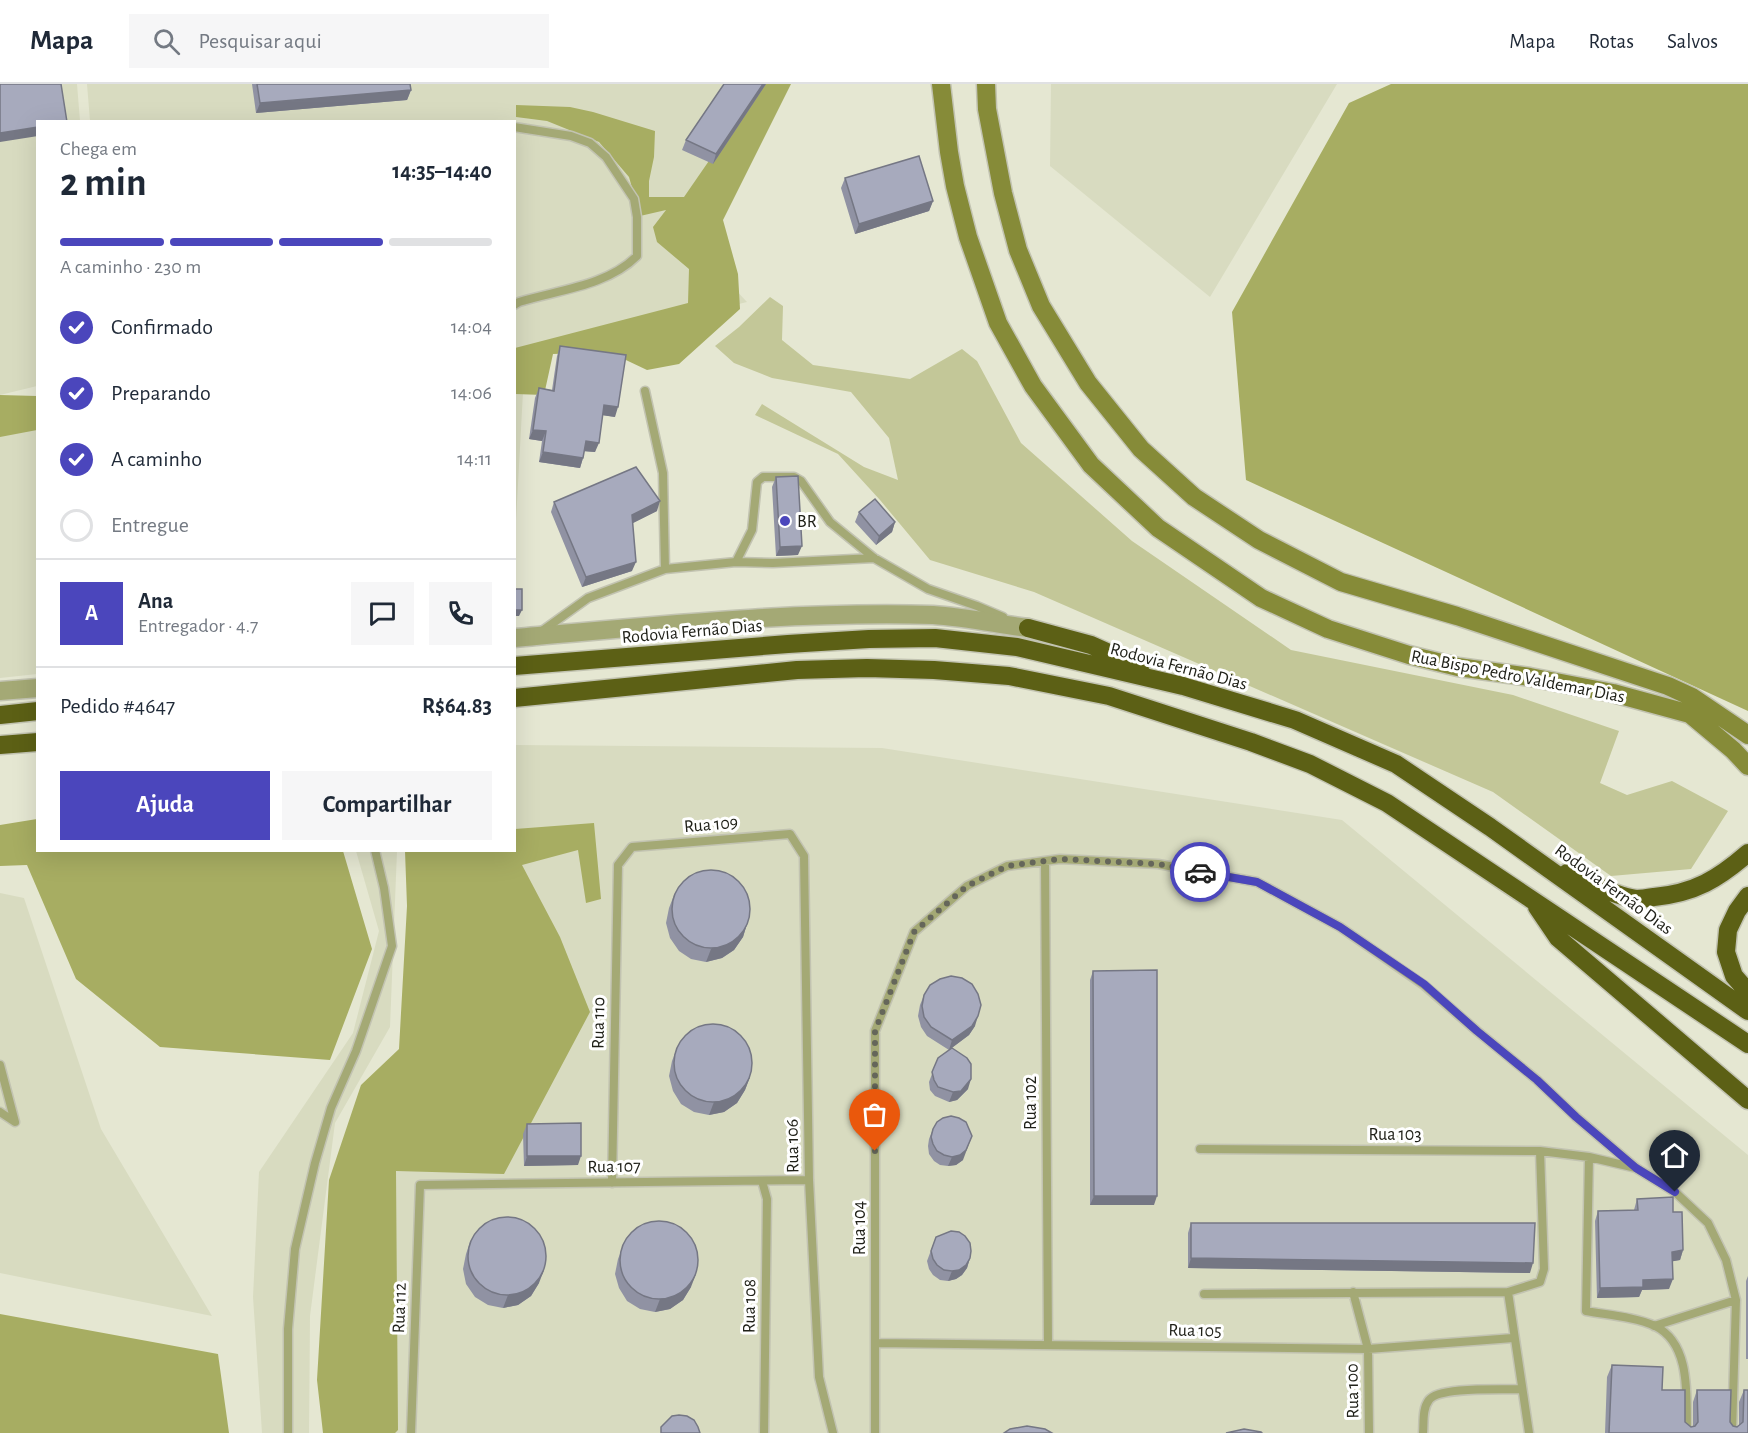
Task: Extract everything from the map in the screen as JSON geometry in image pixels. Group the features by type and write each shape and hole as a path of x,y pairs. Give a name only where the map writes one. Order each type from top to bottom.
{"highway":[{"path":"1028,628 1091,645 1183,686"},
{"name":"Rodovia Fernão Dias","path":"516,666 788,644 935,638 1017,647 1183,686 1295,720 1396,764 1537,860 1748,1011"},
{"path":"516,698 797,670 855,668 934,670 1009,676 1120,699 1310,764 1387,803 1748,1044"},
{"path":"0,715 36,711"},
{"path":"0,746 36,742"},
{"path":"1537,860 1636,899 1670,896 1698,888 1724,874 1748,853"},
{"path":"1748,896 1737,910 1728,930 1726,952 1734,976 1748,992"},
{"path":"1531,898 1558,938 1748,1100"}],"main road":[{"name":"Rua Bispo Pedro Valdemar Dias","path":"941,84 955,186 968,237 999,323 1033,386 1091,465 1158,528 1261,598 1328,629 1448,665 1613,693 1690,714 1734,750 1748,766"},
{"name":"Rua Bispo Pedro Valdemar Dias","path":"986,84 987,109 1003,193 1018,250 1041,306 1088,382 1141,449 1194,496 1259,540 1341,582 1457,616 1668,686 1692,697 1748,735"}],"street":[{"name":"Rodovia Fernão Dias","path":"516,638 750,618 818,616 935,615 1028,628"},
{"path":"0,691 36,688"}],"lane":[{"path":"516,127 571,136 590,143 606,157 619,175 634,199 637,217 637,256 620,270 597,280 516,304"},
{"path":"645,391 663,473 665,569"},
{"path":"736,562 752,530 757,482 763,477 794,477 801,481 830,522 874,558 928,589 977,606 1028,628"},
{"path":"534,637 588,598 665,569 736,562 773,563 874,558"},
{"name":"Rua 109","path":"618,864 632,847 790,834 804,856"},
{"path":"288,1433 288,1329 295,1249 315,1163 331,1108 356,1051 392,946 384,888 375,852"},
{"name":"Rua 106","path":"804,856 809,1180 819,1377 833,1433"},
{"name":"Rua 103","path":"1045,861 1060,859 1158,864 1257,882 1340,927 1424,984 1636,1168 1675,1192 1708,1223 1726,1260 1736,1300 1732,1433"},
{"name":"Rua 104","path":"875,1433 875,1031 914,932 967,886 1007,866 1045,861"},
{"name":"Rua 102","path":"1045,861 1048,1345"},
{"name":"Rua 110","path":"612,1183 618,864"},
{"path":"0,1065 15,1122 0,1112"},
{"name":"Rua 103","path":"1200,1149 1540,1151 1589,1157 1636,1168"},
{"path":"1204,1294 1508,1292 1540,1282 1544,1269 1540,1151"},
{"path":"1589,1157 1586,1311 1654,1326 1673,1339 1680,1357 1686,1389 1687,1433"},
{"name":"Rua 107","path":"420,1185 809,1180"},
{"name":"Rua 108","path":"762,1181 767,1198 764,1433"},
{"name":"Rua 112","path":"411,1433 420,1185"},
{"name":"Rua 100","path":"1353,1292 1368,1349 1369,1433"},
{"path":"1508,1292 1513,1338 1529,1433"},
{"path":"1654,1326 1736,1300"},
{"name":"Rua 105","path":"875,1343 1368,1349 1513,1338"},
{"path":"1423,1433 1424,1409 1429,1399 1443,1391 1522,1389"}],"shaded area":[{"path":"0,84 77,84 80,120 36,120 36,386 0,395"},
{"path":"87,84 782,84 702,254 747,302 525,356 516,521 516,120 90,120"},
{"path":"1051,84 1337,84 1210,297 1050,166"},
{"path":"36,411 36,674 0,678 0,419"},
{"path":"516,745 882,748 1342,820 1748,1155 1748,1433 359,1433 359,1270 441,852 516,852"},
{"path":"356,852 397,852 390,1027 335,1123 310,1316 309,1433 262,1433 253,1297 259,1172 353,1033 379,931"},
{"path":"0,893 24,898 101,1129 212,1316 0,1273"}],"green space":[{"path":"762,84 791,84 723,220 738,274 740,309 679,364 647,370 609,352 553,354 544,395 516,394 516,348 688,303 689,269 657,242 653,227 666,210 640,216 629,177 599,142 547,121 516,117 516,105 570,107 655,131 649,197 684,197"},
{"path":"1391,84 1748,84 1748,711 1246,480 1232,312 1349,103"},
{"path":"770,297 783,306 782,340 813,365 910,379 962,349 977,361 1021,443 1132,541 1291,650 1513,695 1619,731 1600,783 1627,795 1672,781 1728,811 1691,869 1611,876 1493,792 1034,592 930,560 838,454 755,415 762,404 864,467 898,480 889,438 851,392 772,378 734,363 715,346"},
{"path":"0,395 36,396 36,430 0,437"},
{"path":"36,819 36,852 343,852 372,949 330,1060 160,1047 76,979 27,865 0,866 0,825"},
{"path":"594,823 601,899 586,903 578,850 522,865 560,937 590,1012 504,1174 396,1171 398,1430 395,1433 323,1433 317,1380 329,1180 361,1085 399,1049 407,906 405,852 516,852 516,829"},
{"path":"0,1314 218,1354 229,1433 0,1433"}],"building":[{"path":"0,84 61,84 67,120 36,120 36,127 0,133"},
{"path":"257,84 410,84 411,90 260,103"},
{"path":"724,84 763,84 716,154 686,140"},
{"path":"919,156 933,201 859,224 845,178"},
{"path":"560,346 626,355 618,407 604,405 599,443 586,441 583,458 543,452 546,431 533,430 539,388 554,391"},
{"path":"636,467 660,501 632,515 636,562 586,577 554,502"},
{"name":"BR","path":"798,476 802,546 780,547 776,477"},
{"path":"875,499 895,522 879,536 859,512"},
{"path":"516,589 522,589 522,610 516,610"},
{"path":"711,870 726,873 743,887 750,909 747,924 733,941 711,948 696,945 679,931 672,909 675,894 689,877"},
{"path":"1157,970 1157,1196 1094,1196 1093,971"},
{"path":"951,976 962,978 972,984 981,1005 972,1026 952,1040 931,1027 924,1017 922,1006 924,995 930,985"},
{"path":"713,1024 728,1027 745,1041 752,1063 749,1078 735,1095 713,1102 698,1099 681,1085 674,1063 677,1048 691,1031"},
{"path":"952,1048 967,1058 971,1064 971,1079 961,1091 953,1092 938,1087 932,1072 938,1058"},
{"path":"951,1116 966,1122 972,1136 966,1150 952,1157 937,1151 931,1137 937,1122"},
{"path":"581,1123 581,1156 527,1156 527,1124"},
{"path":"1673,1197 1673,1212 1682,1212 1683,1250 1672,1252 1673,1279 1643,1280 1643,1287 1600,1288 1598,1211 1638,1210 1637,1199"},
{"path":"507,1217 522,1220 539,1234 546,1256 543,1271 529,1288 507,1295 492,1292 475,1278 468,1256 471,1241 485,1224"},
{"path":"659,1221 674,1224 691,1238 698,1260 695,1275 681,1292 659,1299 644,1296 627,1282 620,1260 623,1245 637,1228"},
{"path":"1191,1223 1535,1223 1533,1263 1191,1258"},
{"path":"951,1231 965,1236 970,1243 971,1251 966,1265 959,1270 952,1271 944,1270 937,1265 931,1251 936,1237"},
{"path":"1612,1365 1663,1367 1662,1390 1685,1390 1685,1422 1691,1427 1698,1422 1697,1390 1731,1390 1730,1422 1737,1427 1743,1422 1744,1390 1748,1390 1748,1433 1609,1433"},
{"path":"679,1415 694,1420 700,1433 661,1433 661,1427 672,1416"},
{"path":"1027,1426 1045,1429 1052,1433 1004,1433 1010,1429"},
{"path":"1244,1429 1262,1433 1226,1433"}],"way so far":[{"path":"875,1151 875,1031 914,932 967,886 1007,866 1060,859 1158,864 1200,872"}],"place":[{"name":"BR","path":"785,521"}],"route":[{"path":"1200,872 1257,882 1340,927 1424,984 1636,1168 1675,1192"}]}
